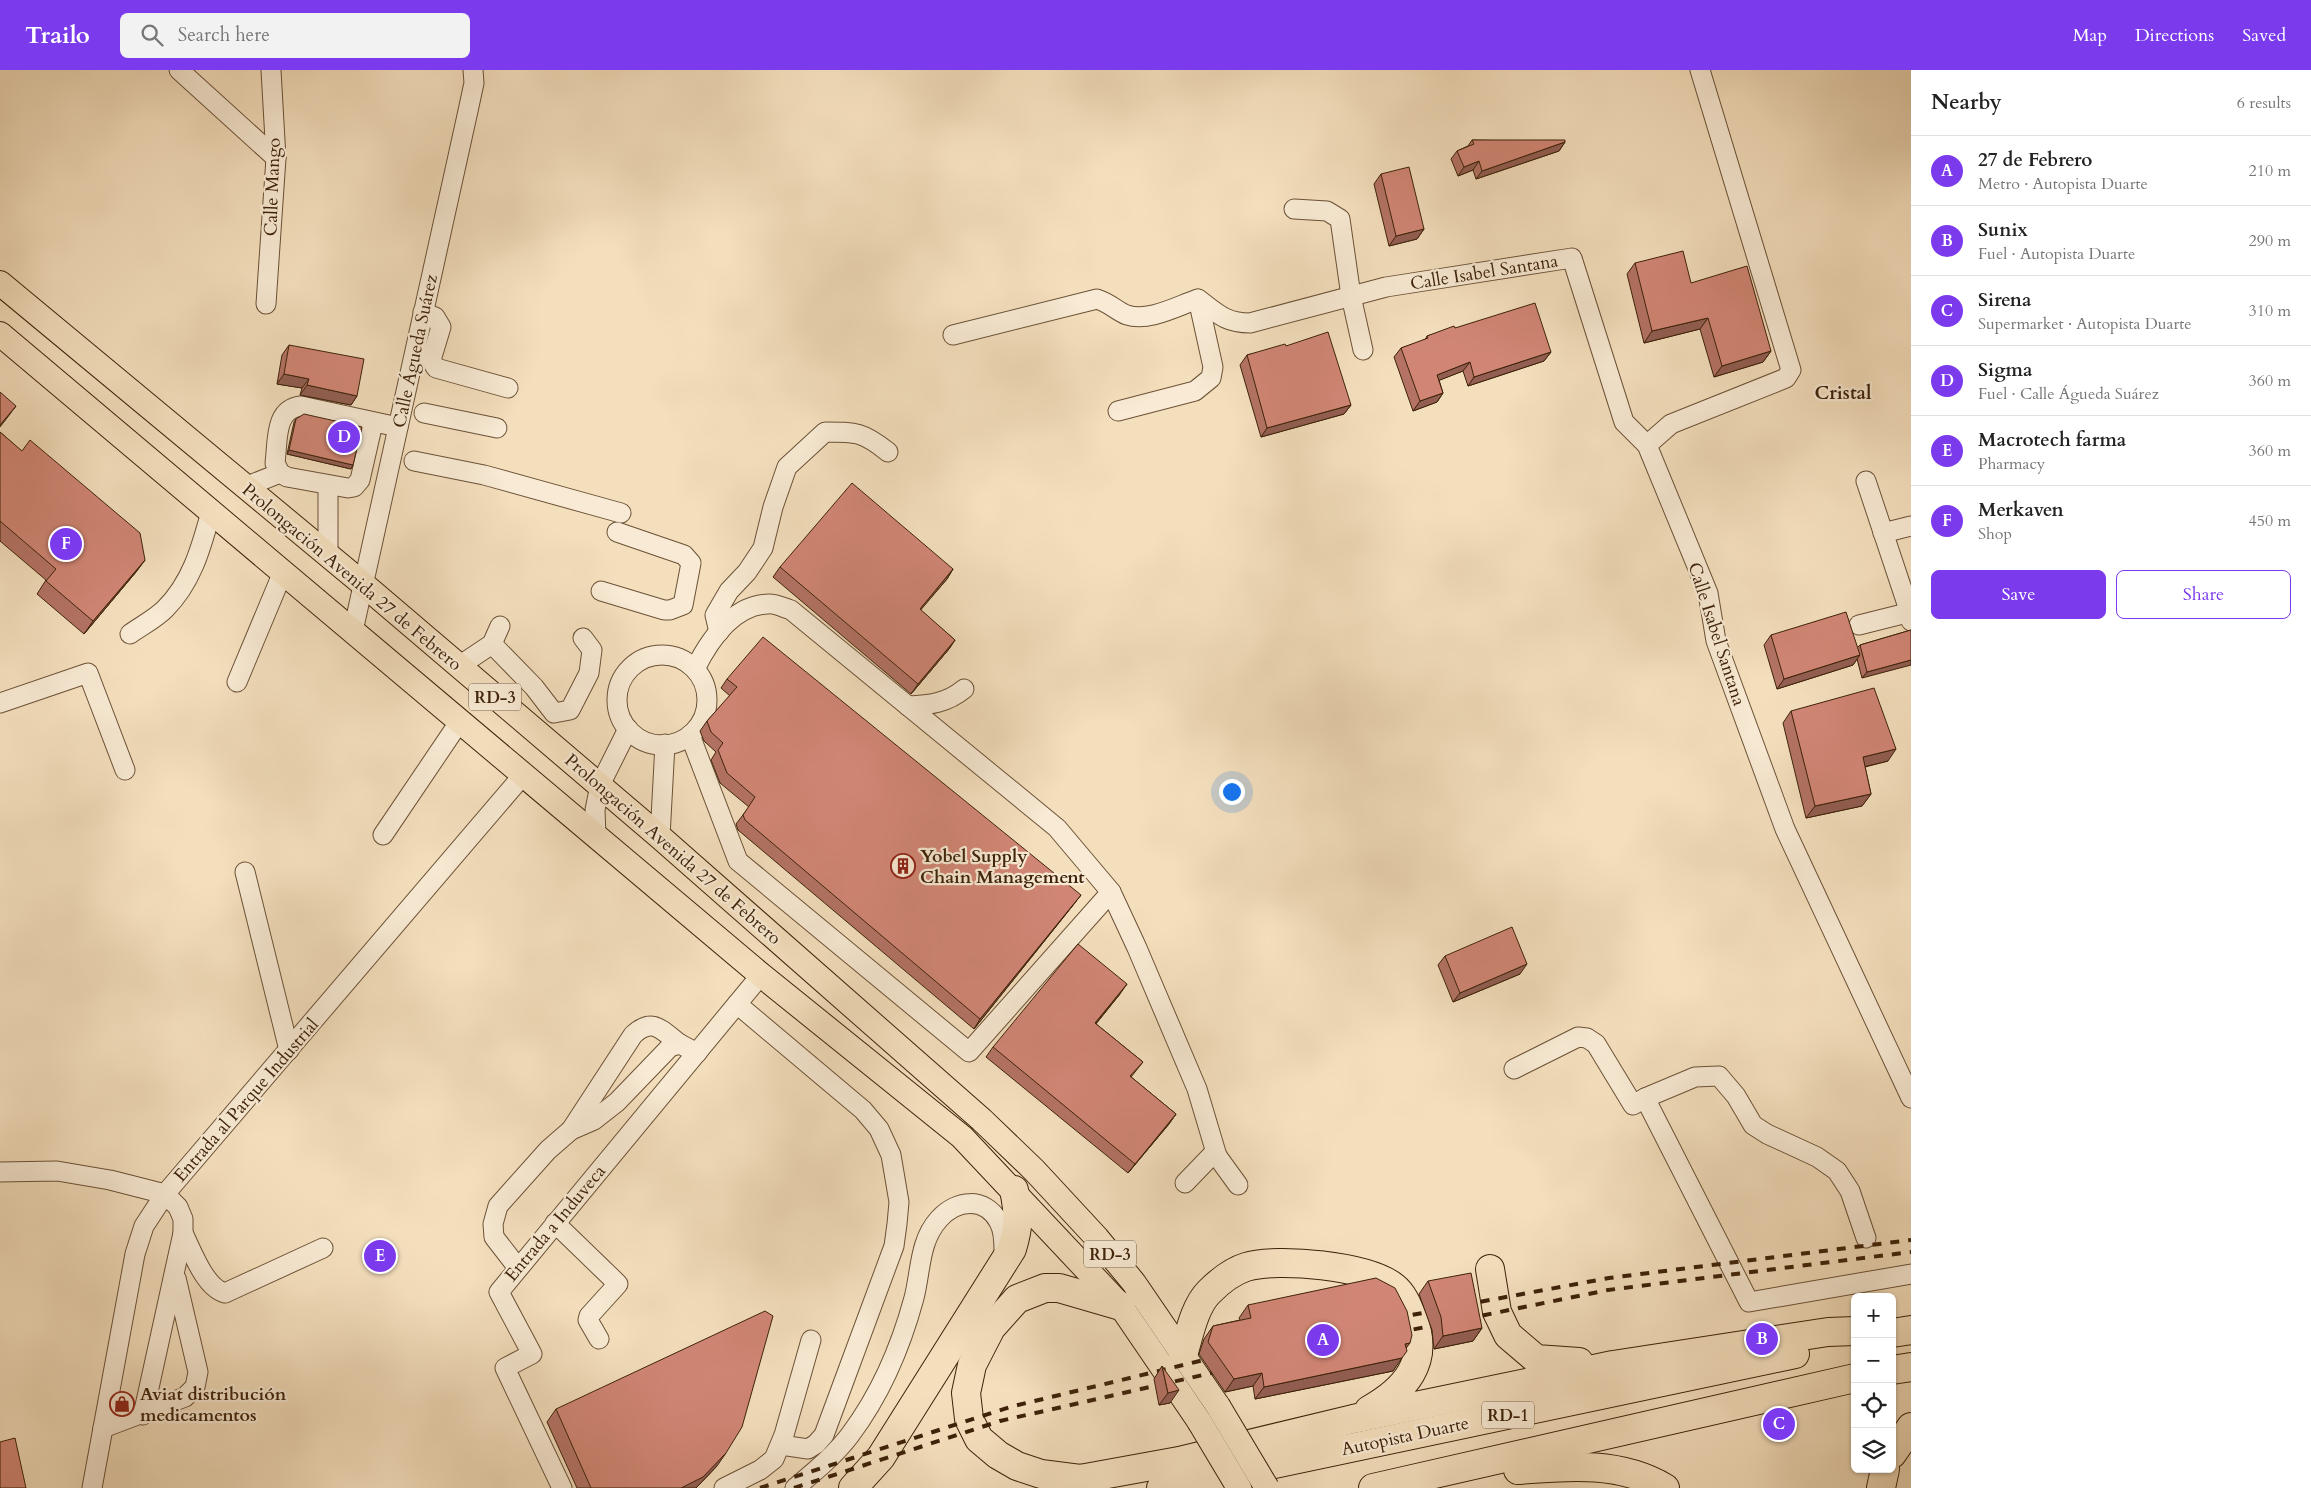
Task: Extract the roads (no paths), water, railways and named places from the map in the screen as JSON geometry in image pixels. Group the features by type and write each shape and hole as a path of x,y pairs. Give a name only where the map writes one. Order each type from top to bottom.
{"highway":[{"path":"853,1488 881,1457 1012,1249 1018,1231 1019,1212 1014,1190"},
{"path":"1183,1355 1197,1312 1207,1294 1223,1280 1246,1267 1281,1262 1343,1268 1375,1276 1394,1287 1407,1302 1416,1325 1420,1347 1404,1385 1390,1398 1353,1419"},
{"path":"1490,1269 1497,1312 1508,1335 1530,1355 1536,1359 1613,1365"},
{"path":"1080,1479 1041,1474 1017,1466 998,1455 979,1439 969,1419 966,1393 972,1365 991,1328 1005,1310 1017,1299 1029,1292 1045,1288 1059,1288 1091,1295 1121,1306"},
{"path":"1896,1329 1911,1329"},
{"path":"1896,1333 1911,1329"},
{"path":"1038,1488 1179,1461 1353,1419 1613,1365 1809,1335 1851,1331"},
{"name":"Autopista Duarte","path":"1160,1488 1851,1342"},
{"path":"1896,1369 1911,1367"},
{"name":"RD-1","path":"1373,1488 1851,1379"},
{"path":"1896,1448 1911,1427"},
{"path":"1429,1476 1574,1465 1599,1467 1630,1473 1665,1488"},
{"path":"1881,1488 1883,1473"}],"main road":[{"name":"Prolongación Avenida 27 de Febrero","path":"0,283 363,584 660,837 982,1120 1034,1170 1097,1238 1134,1283 1218,1406 1267,1488"},
{"name":"RD-3","path":"0,334 761,975 962,1137 1014,1190 1121,1306 1199,1421 1238,1488"},
{"path":"795,1001 817,974"},
{"path":"1182,1396 1202,1383"}],"street":[{"path":"179,70 276,158"},
{"name":"Calle Mango","path":"266,304 276,158 271,70"},
{"name":"Calle Águeda Suárez","path":"353,631 474,83 473,70"},
{"path":"1646,445 1671,424 1786,378 1791,370 1700,70"},
{"path":"1294,209 1327,211 1340,219 1351,296 1363,350"},
{"name":"Calle Isabel Santana","path":"1351,296 1386,287 1572,258 1624,422 1646,445 1708,593 1716,641 1785,829 1911,1098"},
{"path":"1198,298 1223,319 1234,323 1250,323 1351,296"},
{"path":"952,335 1096,299 1109,302 1125,315 1137,317 1148,316 1198,298"},
{"path":"1118,411 1195,391 1211,378 1213,367 1198,298"},
{"path":"423,312 435,317 441,327 431,360 436,368 508,388"},
{"path":"373,423 358,484 348,488 287,477 280,473 275,463 281,417 287,410 301,406 398,427"},
{"path":"424,413 497,428"},
{"path":"719,632 715,615 729,591 747,572 763,548 773,507 787,467 825,432 856,432 873,440 888,452"},
{"path":"414,461 484,475 621,513"},
{"path":"244,487 280,473"},
{"path":"1859,625 1911,615 1866,481"},
{"path":"328,485 328,555"},
{"path":"130,634 164,610 184,586 199,557 211,512"},
{"path":"1883,533 1911,526"},
{"path":"601,591 664,610 670,610 683,605 691,563 684,554 616,532"},
{"path":"237,682 283,572"},
{"path":"695,669 705,650 719,632 748,607 769,603 791,610 1058,828 1111,892 1197,1089 1217,1156 1238,1185"},
{"path":"459,666 492,644 500,626"},
{"path":"492,644 534,687 554,713 570,710 589,673 592,650 583,638"},
{"path":"666,655 682,659 695,669 703,681 707,696 705,710 699,724 690,735 678,742 665,744 645,741 628,729 621,719 617,706 618,690 624,675 636,663 650,656 666,655"},
{"path":"3,698 88,673 125,770"},
{"path":"908,706 945,701 964,688"},
{"path":"383,835 460,721"},
{"path":"596,836 595,810 600,786 628,729"},
{"path":"690,735 738,860 969,1052 1111,892"},
{"path":"660,837 665,744"},
{"name":"Entrada al Parque Industrial","path":"92,1488 135,1254 144,1226 165,1194 524,774"},
{"path":"245,872 289,1050"},
{"name":"Entrada a Induveca","path":"562,1488 505,1368 532,1354 499,1292 761,975"},
{"path":"737,1004 863,1110 879,1129 890,1154 899,1202 894,1246 824,1435 816,1444 808,1449 781,1445"},
{"path":"518,1268 494,1237 493,1224 498,1206 548,1150 570,1130 633,1035 641,1028 656,1026 680,1044 697,1053"},
{"path":"1514,1069 1578,1037 1587,1038 1596,1044 1632,1105 1638,1104 1645,1098 1695,1077 1719,1076 1736,1096 1753,1125 1767,1134 1817,1157 1837,1172 1850,1191 1866,1238"},
{"path":"570,1130 594,1120 617,1102 670,1047 680,1044"},
{"path":"1645,1098 1749,1302 1911,1274"},
{"path":"1186,1183 1211,1156 1217,1156"},
{"path":"0,1172 57,1170 110,1180 165,1194 178,1207 183,1219 183,1233 143,1415"},
{"path":"795,1488 818,1470 850,1436 889,1370 914,1297 926,1240 939,1220 954,1206 972,1202 987,1208 999,1222 1004,1241 1004,1263"},
{"path":"555,1223 618,1285 589,1316 588,1320 598,1339"},
{"path":"183,1233 209,1283 218,1291 225,1293 323,1248"},
{"path":"103,1428 143,1415 185,1398 195,1387 198,1380 198,1372 174,1273"},
{"path":"724,1488 760,1470 774,1459 781,1445 811,1340"}],"railway":[{"path":"1463,1305 1609,1278 1911,1240"},
{"path":"1465,1319 1608,1290 1911,1252"},
{"path":"1395,1318 1439,1310"},
{"path":"1396,1333 1445,1323"},
{"path":"760,1488 1010,1407 1216,1357"},
{"path":"794,1488 1000,1421 1225,1370"}],"place":[{"name":"Sigma","path":"344,437"},
{"name":"Merkaven","path":"66,544"},
{"name":"Yobel Supply Chain Management","path":"903,866"},
{"name":"Macrotech farma","path":"380,1256"},
{"name":"Sunix","path":"1762,1339"},
{"name":"27 de Febrero","path":"1323,1340"},
{"name":"Aviat distribución medicamentos","path":"122,1404"},
{"name":"Sirena","path":"1779,1424"}],"district":[{"name":"Cristal","path":"1843,392"}]}
